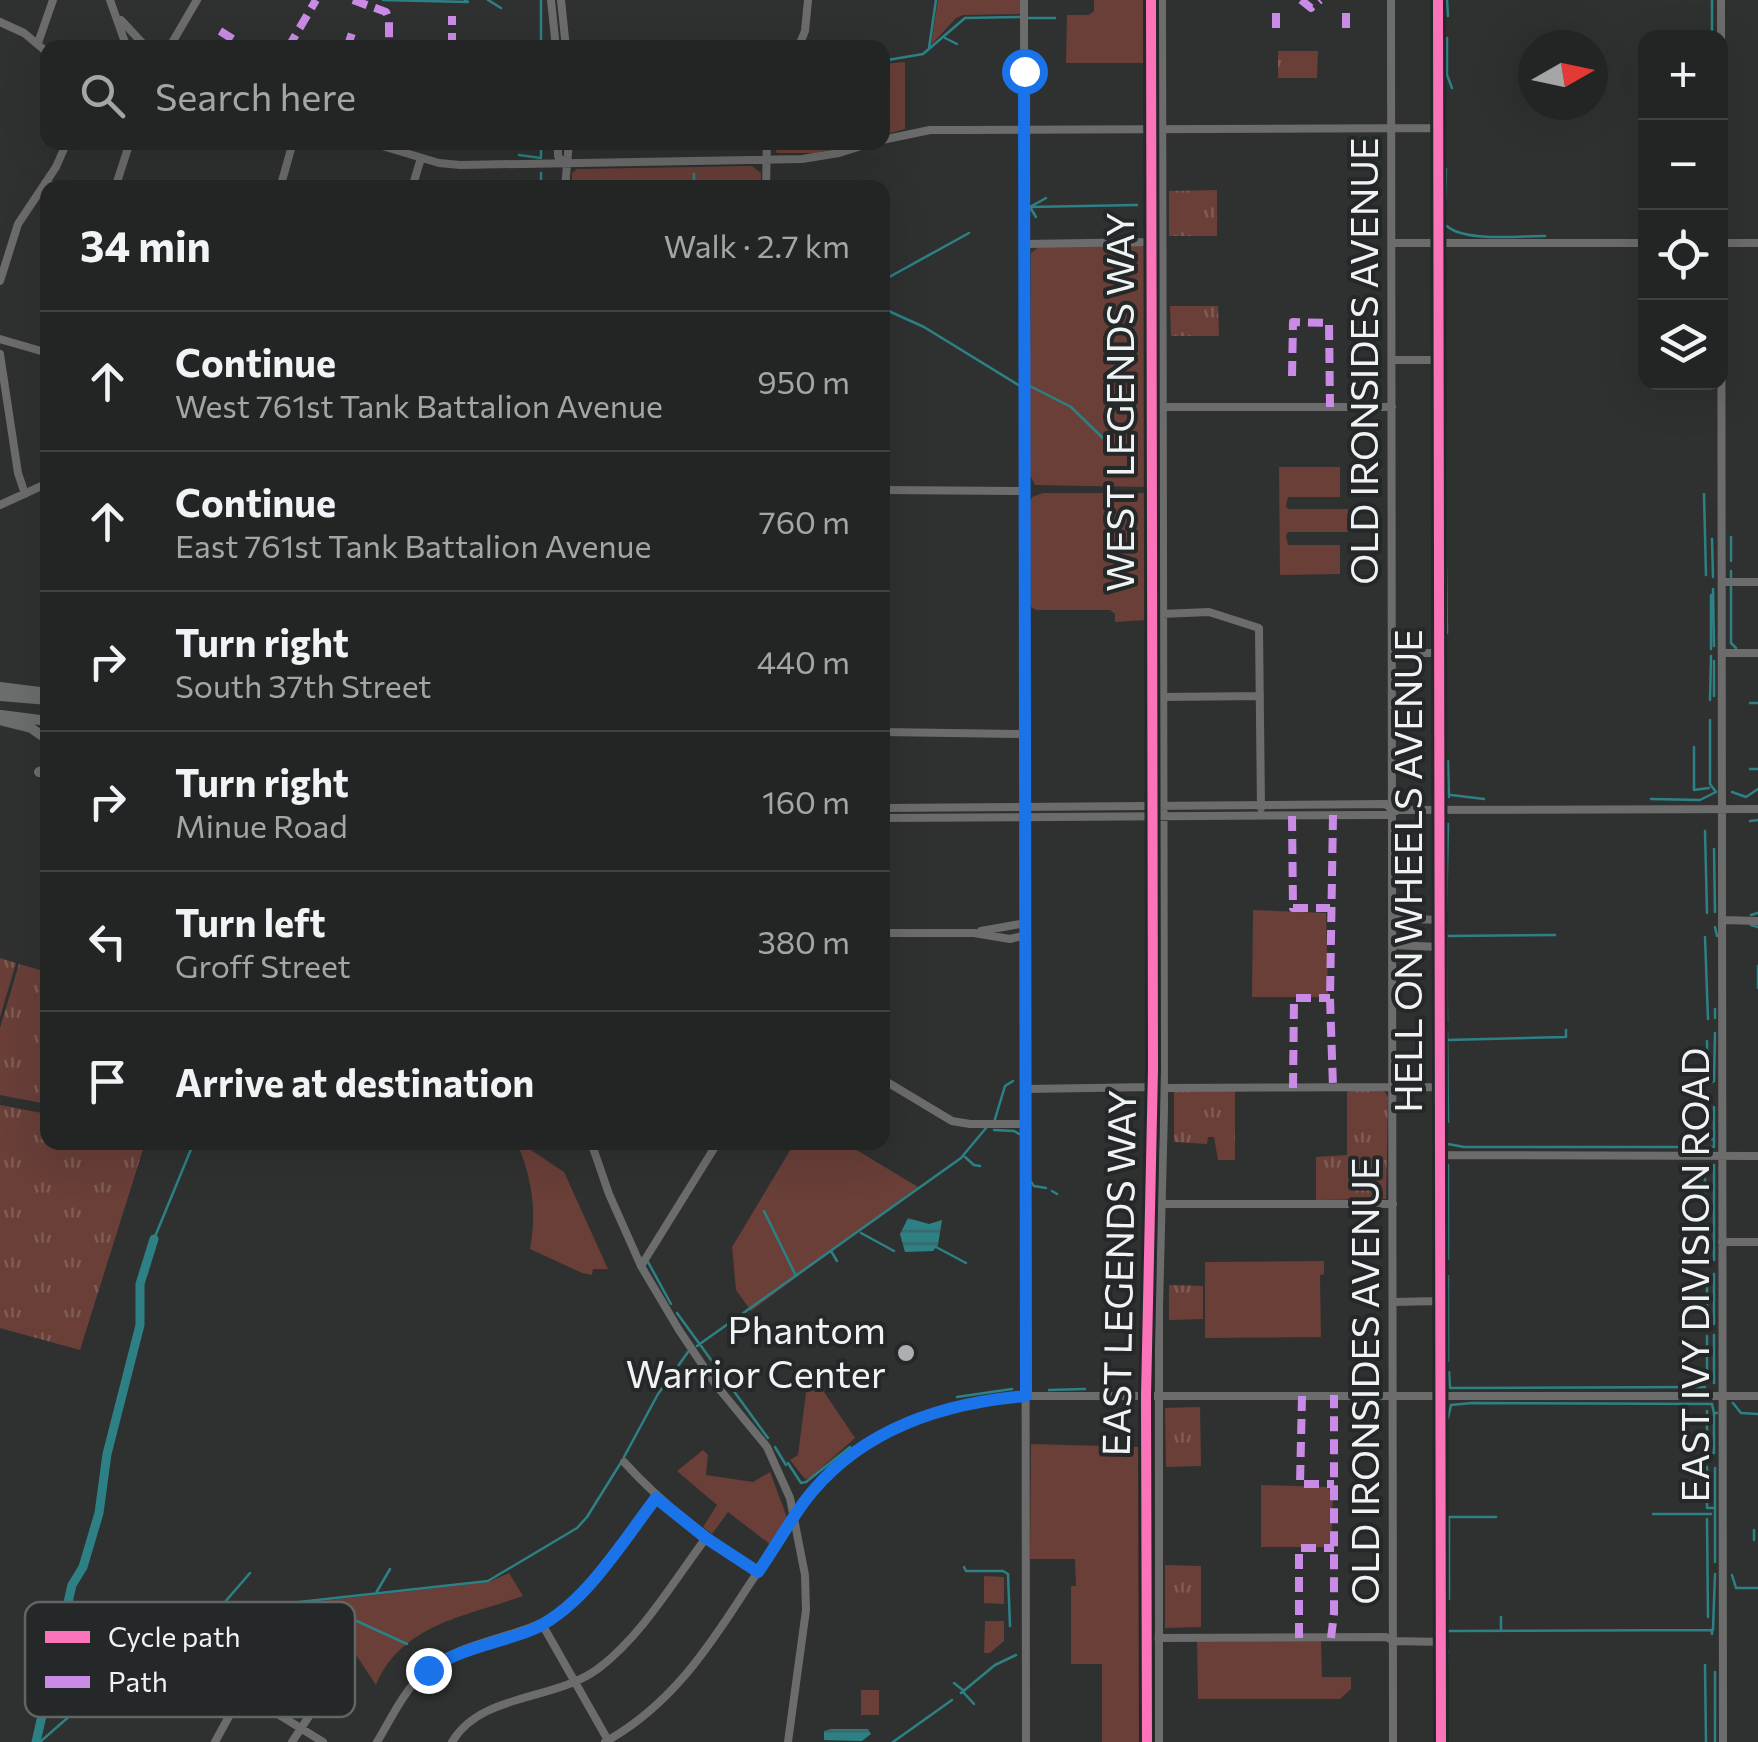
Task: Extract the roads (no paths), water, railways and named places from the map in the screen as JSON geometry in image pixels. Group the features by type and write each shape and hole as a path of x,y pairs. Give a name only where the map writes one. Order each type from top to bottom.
{"main road":[{"path":"6,687 40,685"},
{"path":"6,687 40,694"},
{"path":"0,696 40,696"},
{"path":"0,717 40,721"},
{"path":"0,717 40,734"}],"street":[{"path":"0,22 38,44 53,0"},
{"path":"110,0 125,40"},
{"path":"174,40 197,0"},
{"path":"551,0 555,40"},
{"path":"562,0 565,40"},
{"path":"801,40 808,0"},
{"path":"1024,0 1026,1742"},
{"name":"WEST LEGENDS WAY","path":"1151,0 1152,804"},
{"name":"WEST LEGENDS WAY","path":"1162,0 1164,804"},
{"name":"OLD IRONSIDES AVENUE","path":"1391,0 1393,1742"},
{"name":"HELL ON WHEELS AVENUE","path":"1438,0 1441,1742"},
{"name":"EAST IVY DIVISION ROAD","path":"1720,210 1721,0"},
{"path":"118,16 140,40"},
{"path":"890,138 930,130 1438,128"},
{"path":"47,180 63,150"},
{"path":"118,180 127,150"},
{"path":"282,180 291,150"},
{"path":"394,150 460,165 766,161 847,150"},
{"path":"558,150 565,165"},
{"path":"565,180 568,150"},
{"path":"766,180 767,150"},
{"path":"414,180 421,158"},
{"path":"0,281 14,232 40,189"},
{"path":"36,194 40,195"},
{"path":"1024,244 1162,242"},
{"path":"1728,242 1758,243"},
{"path":"1392,244 1638,243"},
{"name":"EAST IVY DIVISION ROAD","path":"1720,300 1724,1742"},
{"path":"0,338 40,350"},
{"path":"0,354 18,473 25,494"},
{"path":"1392,360 1438,360"},
{"path":"1152,406 1392,407"},
{"path":"0,505 40,487"},
{"path":"890,490 1024,491"},
{"path":"1722,582 1758,582"},
{"path":"1152,614 1209,612 1259,628 1261,816"},
{"path":"1393,653 1438,653"},
{"path":"1722,653 1758,653"},
{"path":"1152,697 1260,696"},
{"path":"890,732 1025,734"},
{"path":"890,818 1152,804 1386,804 1392,810"},
{"name":"EAST LEGENDS WAY","path":"1147,1742 1152,804"},
{"name":"EAST LEGENDS WAY","path":"1159,1742 1164,804"},
{"path":"890,808 1261,816 1386,815 1392,810 1758,809"},
{"path":"1393,918 1439,920"},
{"path":"1723,920 1758,921"},
{"path":"974,933 1026,923"},
{"path":"890,934 974,933 1010,939 1026,935"},
{"path":"1010,939 1026,950"},
{"path":"1393,944 1439,947"},
{"path":"1153,1069 1158,1084 1164,1088 1439,1088"},
{"path":"890,1084 952,1121 1025,1124"},
{"path":"1025,1089 1153,1088 1164,1110"},
{"path":"595,1150 641,1266 701,1363 767,1447 784,1482 806,1575 806,1610 788,1742"},
{"path":"641,1266 713,1150"},
{"path":"1439,1155 1758,1156"},
{"path":"1150,1204 1393,1204"},
{"path":"1722,1242 1758,1242"},
{"path":"1393,1302 1439,1302"},
{"path":"542,1624 608,1742 674,1690 717,1635 820,1484 864,1445 949,1407 1026,1396 1758,1396"},
{"path":"624,1462 656,1498 706,1538 758,1572"},
{"path":"377,1742 428,1670 462,1652 542,1624 581,1594 656,1498"},
{"path":"452,1742 468,1722 487,1710 576,1683 598,1669 633,1636 706,1538"},
{"path":"1147,1638 1386,1637 1394,1641 1440,1642"},
{"path":"215,1742 228,1717"},
{"path":"282,1717 323,1742"},
{"path":"292,1742 307,1717"}],"water":[{"path":"908,1218 929,1224 942,1220 938,1245 933,1251 905,1252 900,1234"},
{"path":"868,1729 871,1734 862,1741 824,1740 824,1731"}],"waterway":[{"path":"383,0 468,2 465,0"},
{"path":"488,0 501,8"},
{"path":"541,0 541,40"},
{"path":"929,48 936,0"},
{"path":"1447,0 1448,16"},
{"path":"1712,0 1712,30"},
{"path":"890,60 923,54 965,18 1020,17"},
{"path":"1029,18 1055,18"},
{"path":"945,38 957,44"},
{"path":"1447,38 1447,75 1452,88"},
{"path":"541,150 541,156"},
{"path":"519,155 541,158"},
{"path":"1444,226 1446,169"},
{"path":"541,173 541,180"},
{"path":"694,174 694,180"},
{"path":"1036,217 1030,207 1046,198"},
{"path":"1029,207 1137,205"},
{"path":"1447,226 1479,236 1545,236"},
{"path":"890,277 969,233"},
{"path":"890,312 924,327 1020,386"},
{"path":"1030,386 1071,407 1111,446"},
{"path":"1444,398 1445,433"},
{"path":"1445,450 1445,504"},
{"path":"1704,494 1706,575"},
{"path":"1445,514 1447,633"},
{"path":"1731,537 1731,561"},
{"path":"1712,539 1713,577"},
{"path":"1731,571 1731,577"},
{"path":"1731,587 1731,643 1736,648"},
{"path":"1713,589 1714,646"},
{"path":"1711,595 1711,649"},
{"path":"1710,700 1711,656"},
{"path":"1714,661 1714,696"},
{"path":"1750,703 1758,703"},
{"path":"1651,799 1700,800 1716,792 1710,784 1710,720"},
{"path":"1694,747 1694,790 1709,788"},
{"path":"1448,761 1449,797"},
{"path":"1750,769 1758,769"},
{"path":"1732,792 1746,797 1758,789"},
{"path":"1451,795 1484,799"},
{"path":"1750,821 1758,820"},
{"path":"1446,914 1448,824"},
{"path":"1705,831 1707,913"},
{"path":"1714,849 1715,912"},
{"path":"1751,915 1758,913"},
{"path":"1446,925 1447,1021"},
{"path":"1751,925 1758,927"},
{"path":"1715,927 1717,936"},
{"path":"1447,936 1555,935"},
{"path":"1705,937 1708,1019"},
{"path":"1758,966 1758,988"},
{"path":"1715,1009 1715,1018"},
{"path":"1447,1040 1566,1037 1566,1030"},
{"path":"1447,1032 1448,1122"},
{"path":"1709,1083 1714,1081 1715,1033"},
{"path":"1707,1041 1708,1083"},
{"path":"995,1119 1005,1086 1013,1081"},
{"path":"1707,1097 1707,1139 1713,1139"},
{"path":"1448,1144 1714,1147 1714,1107"},
{"path":"697,1346 961,1158 986,1128"},
{"path":"994,1130 1021,1135"},
{"path":"154,1239 191,1150"},
{"path":"965,1157 980,1166"},
{"path":"1448,1165 1448,1259"},
{"path":"1714,1165 1714,1260"},
{"path":"1705,1178 1705,1260 1714,1259"},
{"path":"1031,1182 1046,1188"},
{"path":"1052,1191 1057,1194"},
{"path":"764,1211 796,1276"},
{"path":"861,1233 894,1251"},
{"path":"68,1602 99,1513 107,1454 140,1325 140,1284 154,1239"},
{"path":"936,1247 966,1263"},
{"path":"831,1251 837,1261"},
{"path":"648,1262 671,1304"},
{"path":"1714,1274 1714,1324"},
{"path":"1448,1276 1448,1361"},
{"path":"1707,1280 1707,1322 1713,1322"},
{"path":"677,1313 768,1438"},
{"path":"1714,1335 1714,1383"},
{"path":"1707,1336 1707,1378 1714,1378"},
{"path":"624,1457 658,1394 688,1352"},
{"path":"1449,1372 1450,1388 1705,1387"},
{"path":"957,1397 1012,1389"},
{"path":"1049,1390 1085,1389"},
{"path":"1448,1418 1451,1405 1472,1403 1712,1404 1714,1413"},
{"path":"1733,1403 1741,1413 1758,1414"},
{"path":"1707,1411 1707,1453 1714,1453 1717,1413"},
{"path":"775,1447 786,1465"},
{"path":"788,1463 801,1483 806,1482 850,1447"},
{"path":"299,1602 488,1581 577,1528 620,1464"},
{"path":"1707,1467 1707,1508 1715,1508"},
{"path":"1715,1468 1715,1562"},
{"path":"1653,1514 1711,1514"},
{"path":"1449,1599 1449,1517 1496,1517"},
{"path":"1707,1519 1708,1617"},
{"path":"1754,1530 1754,1540"},
{"path":"964,1567 966,1571 1008,1574 1010,1626"},
{"path":"376,1593 390,1569"},
{"path":"225,1602 250,1573"},
{"path":"1713,1630 1715,1574"},
{"path":"1732,1575 1736,1588 1758,1588"},
{"path":"1501,1617 1501,1631"},
{"path":"355,1620 407,1644"},
{"path":"1448,1631 1712,1630 1712,1634"},
{"path":"1447,1667 1448,1651"},
{"path":"961,1693 995,1665 1016,1655"},
{"path":"1705,1665 1706,1742"},
{"path":"1715,1672 1715,1742"},
{"path":"954,1683 964,1691"},
{"path":"963,1692 974,1704"},
{"path":"893,1742 952,1700"},
{"path":"36,1742 42,1717"},
{"path":"40,1742 69,1717"}],"place":[{"name":"Phantom Warrior Center","path":"906,1353"}]}
